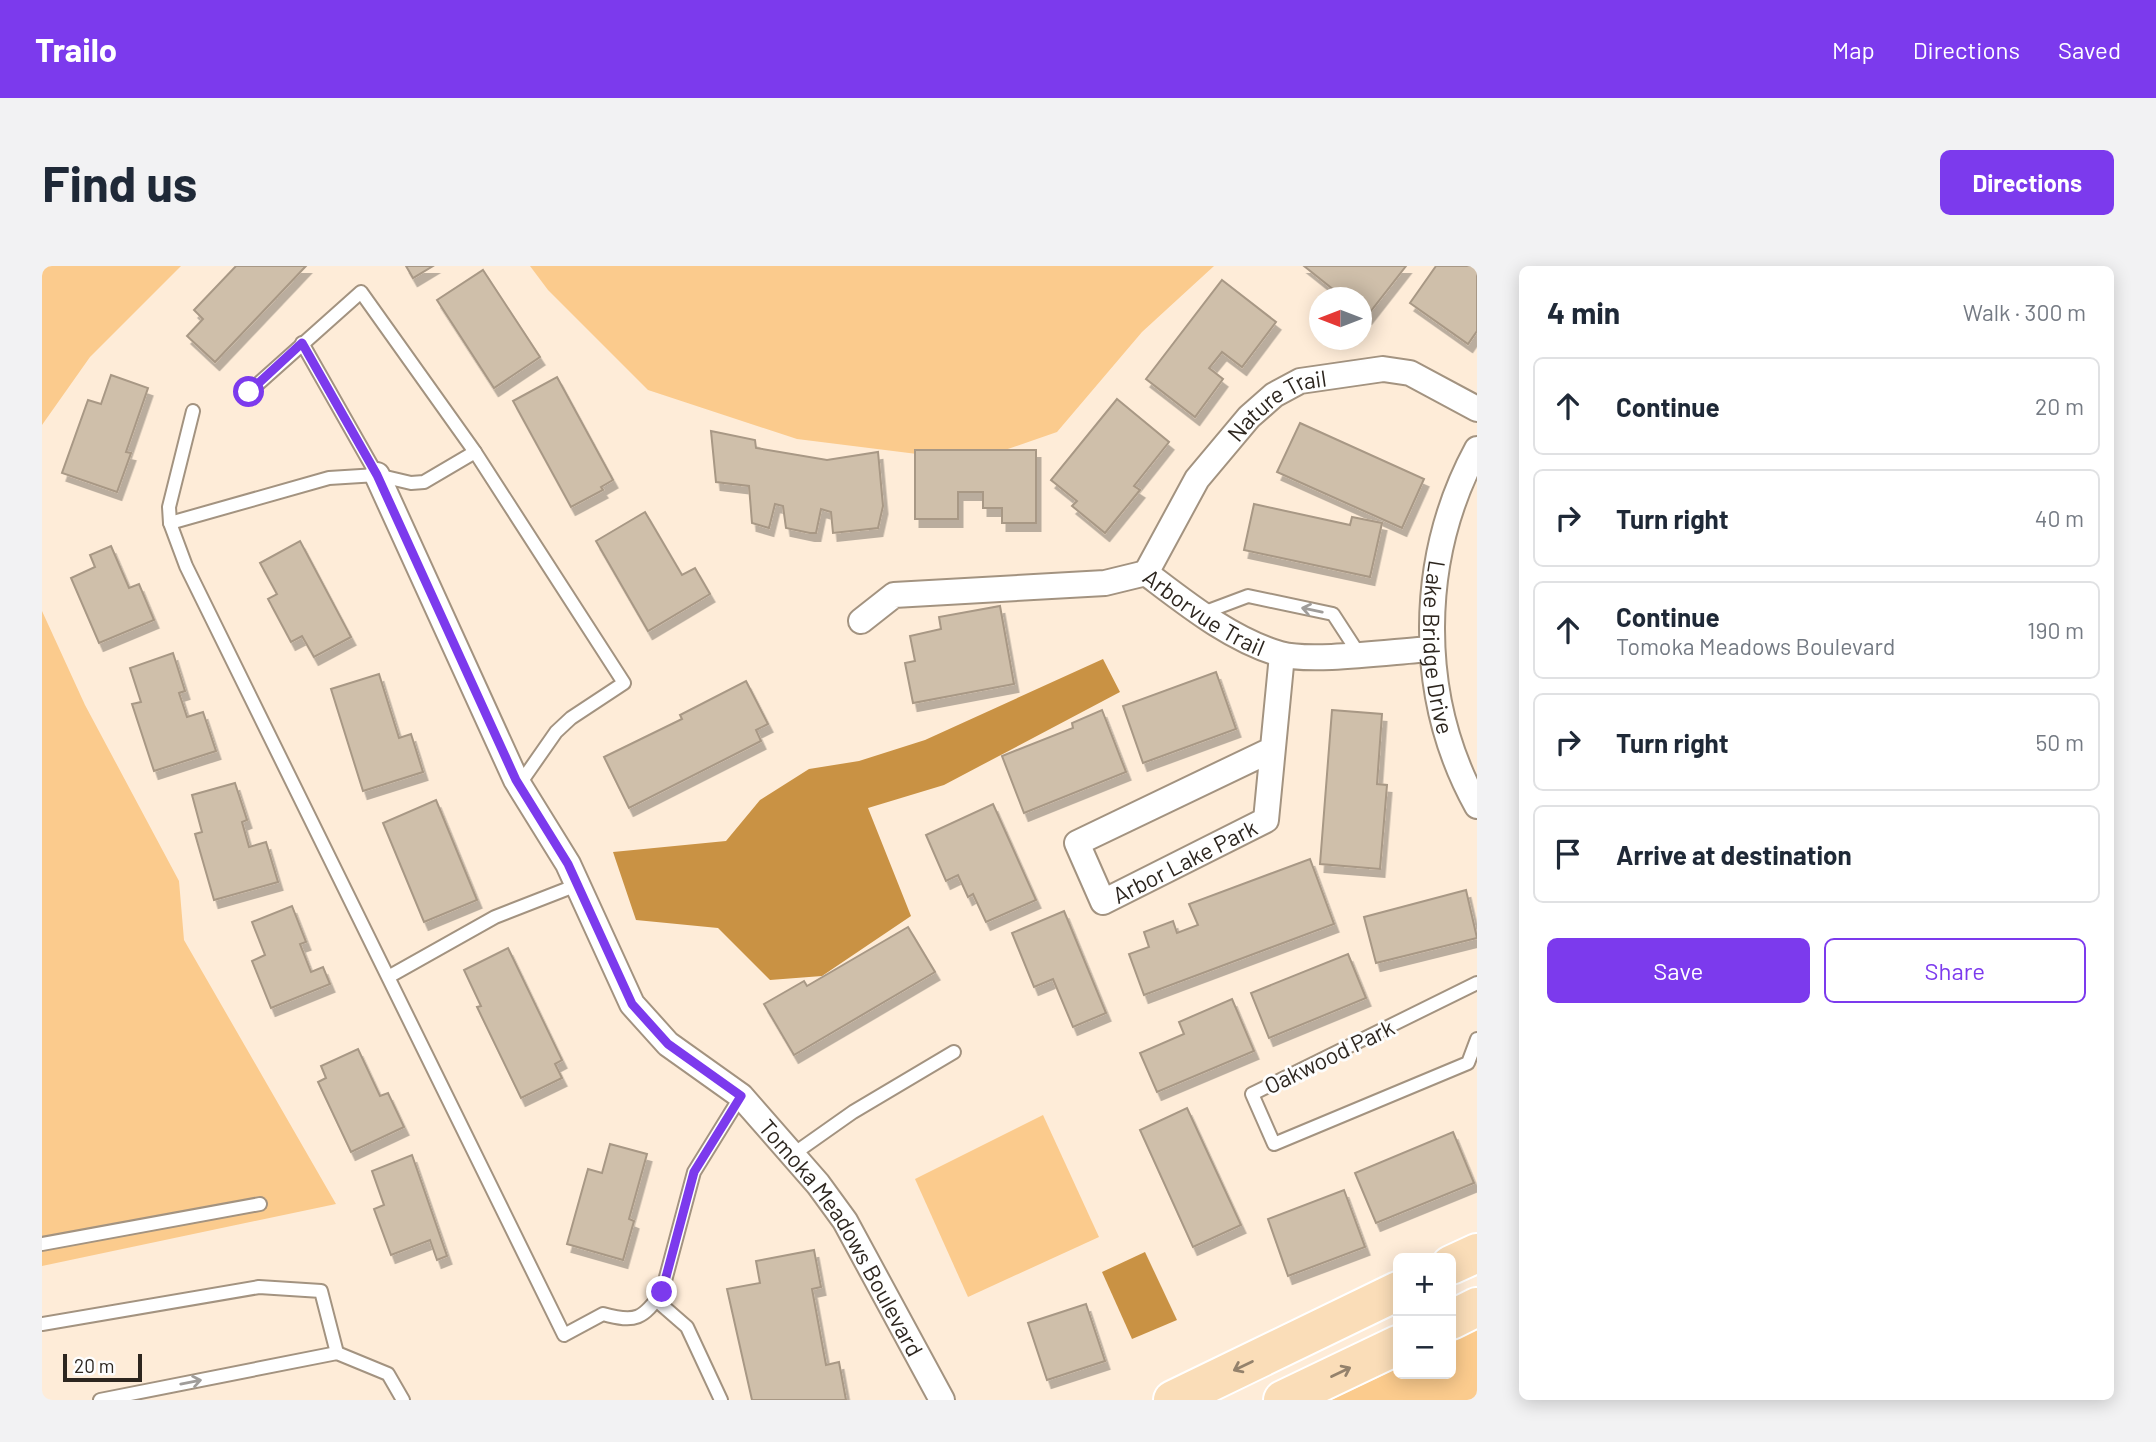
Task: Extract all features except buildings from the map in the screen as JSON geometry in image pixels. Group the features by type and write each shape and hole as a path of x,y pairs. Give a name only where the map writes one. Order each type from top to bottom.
{"main road":[{"path":"1456,1263 1477,1253"},
{"path":"1173,1400 1393,1293"},
{"path":"1456,1318 1477,1307"},
{"path":"1283,1400 1393,1347"}],"street":[{"name":"Nature Trail","path":"1146,573 1197,479 1249,417 1274,395 1300,381 1383,369 1410,373 1477,409"},
{"name":"Lake Bridge Drive","path":"1477,449 1453,498 1431,597 1432,649 1440,708 1455,757 1477,806"},
{"name":"Tomoka Meadows Boulevard","path":"377,475 519,785 578,885 632,1004 668,1044 741,1096 845,1221 942,1400"},
{"name":"Arborvue Trail","path":"861,621 894,595 1105,583 1146,573 1200,614 1282,654 1359,654 1432,649"},
{"name":"Arbor Lake Park","path":"1271,750 1077,843 1103,902 1266,820 1282,654"}],"lane":[{"path":"249,392 361,292 475,452 624,683 571,718 556,732 519,785"},
{"path":"302,343 377,475"},
{"path":"193,411 170,492 170,523 186,566 390,976 564,1335 603,1314 625,1320 638,1318 662,1292 694,1172 741,1096"},
{"path":"170,523 330,478 377,475 411,483 424,482 475,452"},
{"path":"1200,614 1248,596 1333,614 1359,654"},
{"path":"390,976 495,917 578,885"},
{"name":"Oakwood Park","path":"1477,983 1252,1094 1275,1144 1468,1063 1477,1039"},
{"path":"792,1155 853,1112 954,1052"},
{"path":"42,1244 260,1204"},
{"path":"42,1324 259,1287 321,1291 337,1353"},
{"path":"656,1300 687,1327 721,1400"},
{"path":"100,1400 337,1353 388,1374 403,1400"}],"shaded area":[{"path":"42,266 181,266 90,357 42,425"},
{"path":"530,266 1214,266 1142,332 1057,432 973,461 797,439 648,390 548,290"},
{"path":"42,611 85,705 179,881 184,940 336,1204 42,1266"},
{"path":"1103,659 1120,692 944,785 868,808 911,916 822,976 770,980 718,928 636,920 613,852 726,841 760,800 809,769 859,761 925,740"},
{"path":"1043,1115 1099,1237 968,1297 915,1179"},
{"path":"1145,1252 1177,1320 1132,1339 1102,1272"},
{"path":"1477,1330 1477,1400 1331,1400 1393,1370 1393,1379 1456,1379 1456,1340"}],"route":[{"path":"249,392 302,343 377,475 516,780 568,864 632,1004 668,1044 741,1096 694,1172 662,1292"}]}
